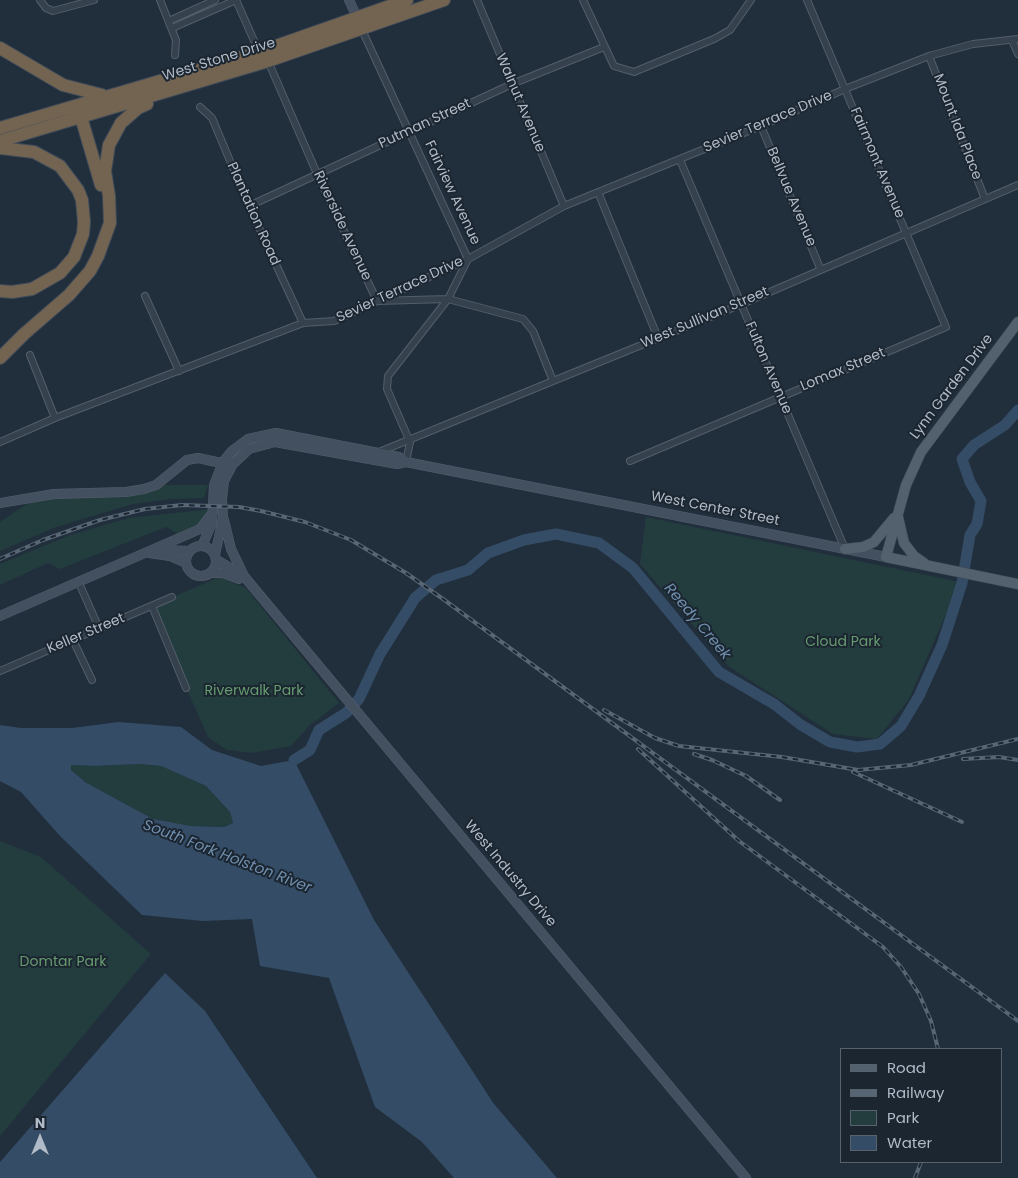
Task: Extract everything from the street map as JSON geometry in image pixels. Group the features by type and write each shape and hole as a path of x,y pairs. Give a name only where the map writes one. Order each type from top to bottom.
{"highway":[{"name":"West Stone Drive","path":"0,128 107,96 263,57 300,44 309,35 360,24 407,0"},
{"name":"West Stone Drive","path":"0,141 180,89 194,84 201,77 360,24 444,0"},
{"path":"0,48 64,85 90,94 107,96"},
{"path":"0,358 81,282 98,256 105,240 110,212 105,162 112,138 121,122 138,108 180,89"},
{"path":"69,107 81,117 104,202 105,240"},
{"path":"0,148 34,152 60,166 78,190 82,200 84,222 83,234 74,257 60,273 32,289 12,292 0,291"}],"main road":[{"name":"Fairview Avenue","path":"349,0 360,24"},
{"name":"Lynn Garden Drive","path":"886,557 906,485 922,452 1018,322"},
{"name":"West Center Street","path":"216,558 224,518 222,490 227,464 232,451 248,440 276,433 399,456 406,462"},
{"name":"West Center Street","path":"202,546 210,531 214,485 227,464 249,449 275,442 397,464 406,462 981,575 1018,584"},
{"path":"0,503 54,494 135,490 156,485 187,460 198,458 227,464"},
{"path":"0,616 151,552 200,529 207,522 212,511"},
{"path":"845,549 863,547 874,542 897,513"},
{"path":"897,513 904,543 914,556 928,566"},
{"path":"224,518 231,549 244,576"},
{"path":"151,552 190,551 202,546 208,547 216,558 211,573 198,576 189,570 186,557 190,551"},
{"path":"151,552 170,556 186,563"},
{"name":"West Industry Drive","path":"216,558 244,576 746,1178"},
{"name":"West Industry Drive","path":"211,573 223,573 253,587"}],"street":[{"path":"40,0 46,8 53,11 94,0"},
{"path":"160,0 176,40 175,55"},
{"path":"168,21 215,0"},
{"path":"172,28 236,0"},
{"name":"Riverside Avenue","path":"236,0 377,301"},
{"name":"Walnut Avenue","path":"477,0 564,206"},
{"path":"584,0 614,66 634,72 714,40 730,30 751,0"},
{"name":"Fairmont Avenue","path":"807,0 946,326"},
{"name":"Fairview Avenue","path":"360,24 407,132 468,259 448,299 388,376 387,389 410,442"},
{"path":"1015,40 1018,54"},
{"name":"Sevier Terrace Drive","path":"0,442 55,418 303,324 334,322 468,259 564,206 680,160 845,89 929,56 973,44 1015,40"},
{"name":"Putman Street","path":"249,206 318,176 407,132 512,84 604,47"},
{"name":"Mount Ida Place","path":"929,56 985,199"},
{"name":"Plantation Road","path":"200,107 212,118 249,206 303,324"},
{"name":"Bellvue Avenue","path":"761,126 820,268"},
{"name":"Fulton Avenue","path":"680,160 845,549"},
{"name":"West Sullivan Street","path":"379,452 410,442 742,304 820,268 1018,185"},
{"path":"598,192 658,338"},
{"path":"146,296 179,371"},
{"path":"377,301 448,299 523,319 533,331 553,381"},
{"name":"Lomax Street","path":"630,461 946,326"},
{"path":"30,355 55,418"},
{"path":"406,462 410,442"},
{"path":"79,583 99,628"},
{"name":"Keller Street","path":"0,671 172,597"},
{"path":"152,606 186,688"},
{"path":"73,640 92,680"}],"green space":[{"path":"156,485 208,485 204,498 172,499 133,504 56,527 0,551 0,522 37,497"},
{"path":"211,509 207,522 178,534 166,527 60,569 48,563 0,585 0,564 70,535 129,518"},
{"name":"Cloud Park","path":"646,517 960,582 909,699 877,739 833,734 728,666 640,564"},
{"name":"Riverwalk Park","path":"219,577 246,588 339,703 310,725 291,746 251,753 227,750 208,737 186,688 152,606"},
{"path":"140,764 161,766 206,786 230,812 233,823 224,827 191,826 153,819 85,782 71,771 71,765"},
{"name":"Domtar Park","path":"0,841 41,857 151,954 0,1136"}],"water":[{"name":"South Fork Holston River","path":"119,722 181,727 212,750 261,766 294,760 374,920 494,1104 557,1178 454,1178 422,1142 375,1107 329,978 260,966 252,919 202,921 142,915 60,836 21,792 0,781 0,725 21,728 72,728","holes":["140,764 161,766 206,786 230,812 233,823 224,827 191,826 153,819 85,782 71,770 71,765"]},
{"path":"165,973 205,1011 317,1178 0,1178 0,1162"}],"waterway":[{"name":"Reedy Creek","path":"294,760 310,750 319,730 346,713 359,699 380,654 415,598 436,580 468,570 488,553 524,540 556,534 599,543 633,568 719,672 774,704 801,725 830,742 857,747 880,744 901,726 919,696 942,645 962,583 970,535 977,524 981,501 970,482 962,459 974,445 1005,425 1018,410"}],"railway":[{"path":"0,559 43,540 100,520 145,509 182,505 239,507 261,511 305,522 351,540 406,573 443,599 1018,1021"},
{"path":"604,710 655,738 679,746 782,757 858,770 911,765 1018,739"},
{"path":"638,749 739,841 883,947 901,967 919,994 931,1021 938,1048"},
{"path":"694,754 746,776 780,800"},
{"path":"963,759 999,757 1018,760"},
{"path":"853,772 962,822"},
{"path":"915,1178 921,1163"}]}
